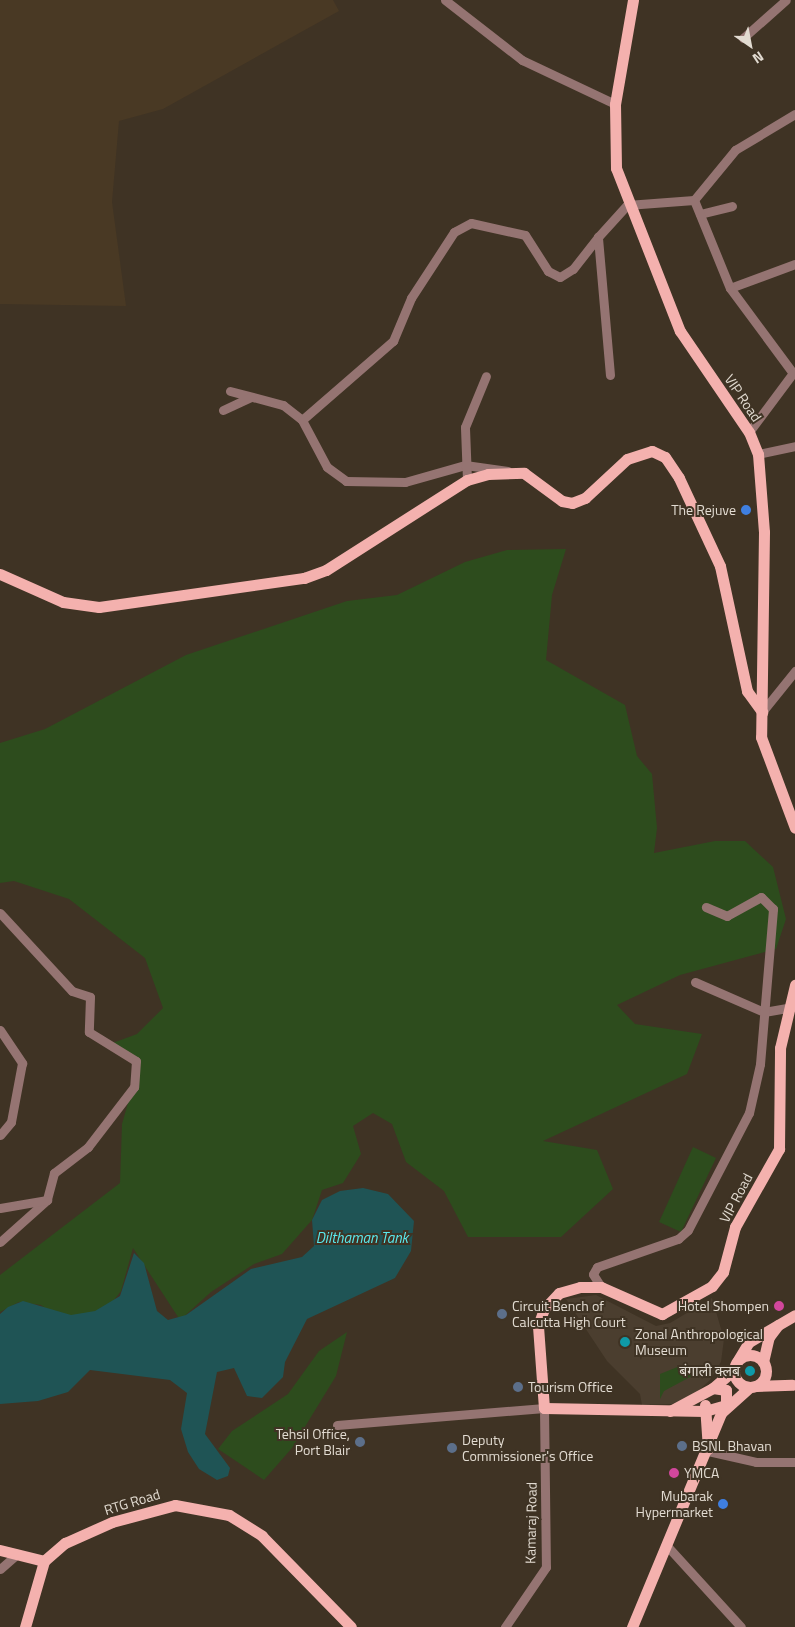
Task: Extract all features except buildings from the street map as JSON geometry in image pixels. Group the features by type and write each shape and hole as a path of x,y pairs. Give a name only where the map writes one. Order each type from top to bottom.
{"main road":[{"name":"VIP Road","path":"633,0 615,104 616,168 627,205 680,331 749,432 758,454 764,532 761,737 795,828"},
{"path":"0,574 62,602 99,607 304,578 326,570 467,480 512,472 533,477 562,501 572,503 585,498 635,454 652,451 665,457 720,566 747,691 762,712"},
{"name":"VIP Road","path":"601,1287 662,1314 704,1291 723,1272 735,1228 779,1149 780,1048 795,985"},
{"path":"601,1287 559,1293 544,1308 538,1326 544,1408 667,1413 705,1410 726,1405 763,1381 769,1337 779,1324"},
{"path":"793,1386 752,1387 736,1380 736,1365 749,1342 795,1315"},
{"path":"667,1413 713,1388 736,1365 752,1355 793,1386"},
{"path":"632,1627 668,1547 726,1405 726,1390 713,1388"},
{"path":"708,1450 705,1410 713,1388"},
{"name":"RTG Road","path":"44,1561 65,1543 112,1522 175,1505 229,1515 262,1536 351,1627"},
{"path":"0,1550 44,1561 25,1627"}],"street":[{"path":"445,0 522,60 615,104"},
{"path":"743,38 787,0 795,6"},
{"path":"302,420 393,341 411,298 454,232 471,223 525,235 548,271 560,277 573,269 598,237 627,205 694,200 734,150 795,114"},
{"path":"694,200 730,288 794,372 749,432"},
{"path":"700,214 732,206"},
{"path":"598,237 610,375"},
{"path":"730,288 795,264"},
{"path":"467,480 465,427 486,376"},
{"path":"230,391 284,405 302,420 327,467 346,481 405,482 465,465 512,472"},
{"path":"223,410 250,396"},
{"path":"758,454 795,446"},
{"path":"762,712 795,671"},
{"path":"601,1287 593,1274 598,1267 678,1239 688,1230 749,1113 760,1064 773,909 761,897 727,916 706,907"},
{"path":"0,913 72,991 90,997 89,1032 136,1061 134,1087 88,1147 54,1172 48,1200 0,1242"},
{"path":"695,982 764,1012 791,1008"},
{"path":"0,1030 22,1063 11,1122 0,1135"},
{"path":"0,1208 48,1200"},
{"path":"337,1425 544,1408"},
{"name":"Kamaraj Road","path":"505,1627 546,1567 544,1408"},
{"path":"708,1450 756,1462 795,1462"},
{"path":"668,1547 741,1627"},
{"path":"0,1569 17,1554"}],"shaded area":[{"path":"0,0 333,0 339,11 163,109 119,121 112,202 126,306 0,304"},
{"path":"596,1295 656,1326 670,1323 712,1298 724,1339 721,1362 710,1380 695,1394 672,1404 642,1405 640,1394 607,1361 566,1299"}],"green space":[{"path":"566,549 552,595 546,660 625,705 637,756 652,774 657,828 654,853 715,841 745,841 773,867 786,919 776,949 680,975 617,1005 635,1024 702,1034 687,1074 543,1141 597,1150 613,1189 561,1237 468,1237 444,1191 406,1162 392,1124 373,1113 353,1126 361,1154 343,1183 322,1190 312,1220 282,1254 254,1264 211,1292 180,1320 133,1248 121,1291 107,1309 60,1319 41,1305 19,1302 0,1312 0,1275 120,1183 122,1124 140,1061 110,1044 137,1034 163,1008 145,958 69,899 14,881 0,883 0,743 45,729 186,655 347,601 397,595 465,562 507,550"},
{"path":"693,1147 716,1158 681,1232 659,1222"},
{"path":"347,1332 336,1376 292,1448 264,1480 218,1449 232,1431 288,1394 319,1351"},
{"path":"680,1366 694,1368 692,1376 664,1391 660,1399 660,1374"}],"water":[{"name":"Dilthaman Tank","path":"363,1188 388,1194 414,1221 411,1251 395,1278 307,1319 285,1362 283,1377 262,1398 247,1396 234,1368 217,1372 205,1434 230,1468 228,1476 217,1480 199,1469 188,1452 181,1429 187,1393 170,1380 90,1370 68,1392 38,1401 0,1404 0,1314 8,1307 23,1301 71,1315 95,1311 120,1296 134,1253 144,1263 157,1311 168,1320 186,1315 251,1269 302,1257 314,1246 312,1220 322,1200 340,1191"}],"place":[{"name":"The Rejuve","path":"746,510"},
{"name":"Hotel Shompen","path":"779,1306"},
{"name":"Circuit Bench of Calcutta High Court","path":"502,1314"},
{"name":"Zonal Anthropological Museum","path":"625,1342"},
{"name":"बंगाली क्लब","path":"750,1371"},
{"name":"Tourism Office","path":"518,1387"},
{"name":"Tehsil Office, Port Blair","path":"360,1442"},
{"name":"BSNL Bhavan","path":"682,1446"},
{"name":"Deputy Commissioner's Office","path":"452,1448"},
{"name":"YMCA","path":"674,1473"},
{"name":"Mubarak Hypermarket","path":"723,1504"}]}
